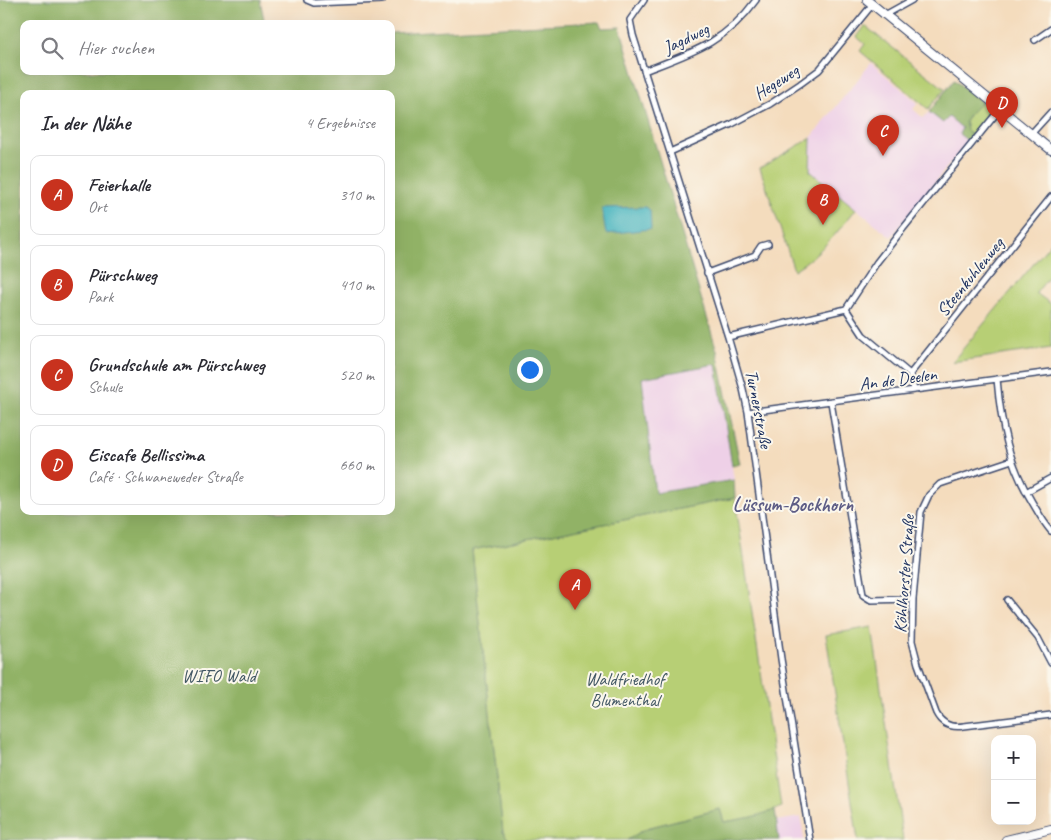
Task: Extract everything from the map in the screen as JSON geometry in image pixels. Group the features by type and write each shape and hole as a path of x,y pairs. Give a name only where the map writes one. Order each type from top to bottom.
{"main road":[{"path":"870,2 1051,150"},
{"path":"1010,839 1051,829"}],"street":[{"path":"307,0 314,3 382,0"},
{"name":"Turnerstraße","path":"644,0 630,20 644,71 728,337 748,412 781,659 810,840"},
{"name":"Jagdweg","path":"644,71 687,55 716,39 736,24 756,0"},
{"path":"884,15 912,0"},
{"name":"Hegeweg","path":"670,152 770,104 819,70 870,2"},
{"path":"1035,40 1051,29"},
{"path":"728,337 846,309 877,262 1000,109"},
{"path":"1032,134 1051,112"},
{"name":"Steenkuhlenweg","path":"910,374 1051,197"},
{"path":"707,273 755,256 761,246 768,244"},
{"path":"846,309 856,326 868,340 910,374 914,390"},
{"name":"An de Deelen","path":"748,412 1051,372"},
{"path":"997,380 1001,419 1012,460 1026,492 1051,531"},
{"path":"831,402 863,595 871,600 913,599"},
{"name":"Köhlhorster Straße","path":"1012,460 946,482 934,489 923,505 920,519 913,599 912,631 914,652 936,713 946,724 958,727 1051,715"},
{"path":"1026,492 1051,478"},
{"path":"1008,600 1038,638 1051,663"}],"shaded area":[{"path":"871,63 918,103 913,109 923,118 929,112 943,123 948,117 963,128 959,134 968,141 891,237 810,171 811,138"},
{"path":"716,364 734,480 655,493 642,378"},
{"path":"801,817 804,840 779,840 776,821"}],"green space":[{"name":"WIFO Wald","path":"0,0 260,0 264,20 20,20 20,75 395,75 395,33 599,22 602,28 620,27 717,351 740,464 732,466 716,364 642,378 655,493 734,480 735,498 472,550 503,832 509,840 0,840"},
{"path":"865,26 945,89 928,109 860,51 865,44 857,37"},
{"path":"954,80 982,102 965,122 967,130 972,136 968,141 959,134 962,128 949,117 943,123 929,112"},
{"path":"982,102 993,111 972,136 967,130 965,122"},
{"path":"811,138 810,171 856,209 820,250 794,270 760,168"},
{"path":"1051,243 1051,274 1036,293 1051,304 1051,348 952,362"},
{"name":"Waldfriedhof Blumenthal","path":"735,498 781,807 746,819 724,822 720,809 647,828 627,840 509,840 503,833 472,550"},
{"path":"872,627 903,840 858,840 826,635"},
{"path":"720,809 724,822 752,817 775,810 779,840 627,840 647,828"}],"water":[{"path":"645,207 650,210 651,229 606,234 602,208"}],"place":[{"name":"Eiscafe Bellissima","path":"1002,128"},
{"name":"Grundschule am Pürschweg","path":"883,156"},
{"name":"Pürschweg","path":"823,225"},
{"name":"Feierhalle","path":"575,610"}],"district":[{"name":"Lüssum-Bockhorn","path":"793,504"}]}
